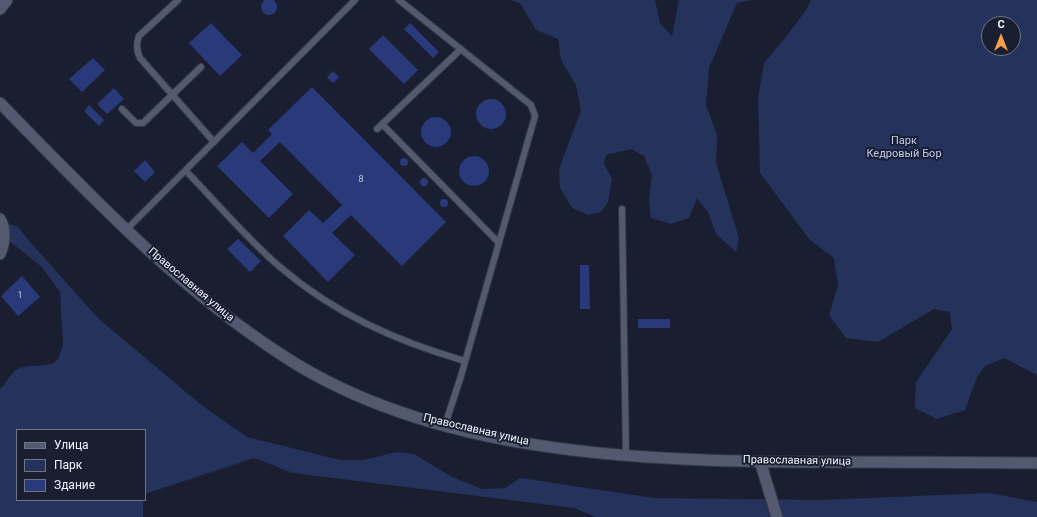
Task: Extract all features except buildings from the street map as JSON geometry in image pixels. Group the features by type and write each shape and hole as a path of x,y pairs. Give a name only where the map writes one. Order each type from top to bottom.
{"street":[{"path":"0,9 7,0"},
{"name":"Православная улица","path":"0,103 126,230 218,309 286,358 353,394 402,412 444,425 527,443 626,456 760,462 1037,463"},
{"path":"0,218 4,226 4,244 0,254"},
{"path":"760,462 777,517"}],"lane":[{"path":"178,0 144,31 136,43 140,58 214,142"},
{"path":"126,230 355,0"},
{"path":"400,0 530,105 535,116 465,361 444,425"},
{"path":"376,129 461,49"},
{"path":"122,109 136,123 140,124 148,120 201,67"},
{"path":"382,124 499,243"},
{"path":"186,171 279,266 322,298 383,333 419,348 465,361"},
{"path":"622,209 626,456"}],"green space":[{"path":"510,0 655,0 660,23 672,36 679,0 752,0 737,3 709,68 706,105 717,136 716,163 739,238 736,252 716,234 708,212 697,198 689,218 671,224 651,218 649,199 652,175 644,156 631,149 606,155 604,164 612,179 608,202 601,212 588,215 572,208 560,188 559,171 581,111 576,85 561,60 558,39 536,30 520,3"},
{"name":"Парк Кедровый Бор","path":"811,0 1037,0 1037,375 1004,358 985,366 977,377 965,410 937,419 915,408 916,382 952,329 950,312 934,309 878,342 846,338 829,315 838,285 834,258 810,240 760,173 758,98 764,63 806,10"},
{"path":"8,224 18,227 99,319 200,404 247,437 340,460 364,460 397,452 414,454 452,477 482,489 505,488 520,478 654,498 821,500 989,493 1037,502 1037,517 596,517 574,508 293,473 254,458 146,494 146,429 16,429 16,501 143,501 143,517 0,517 0,388 3,387 15,371 20,368 54,363 59,357 63,344 60,292 42,267 9,241"}]}
